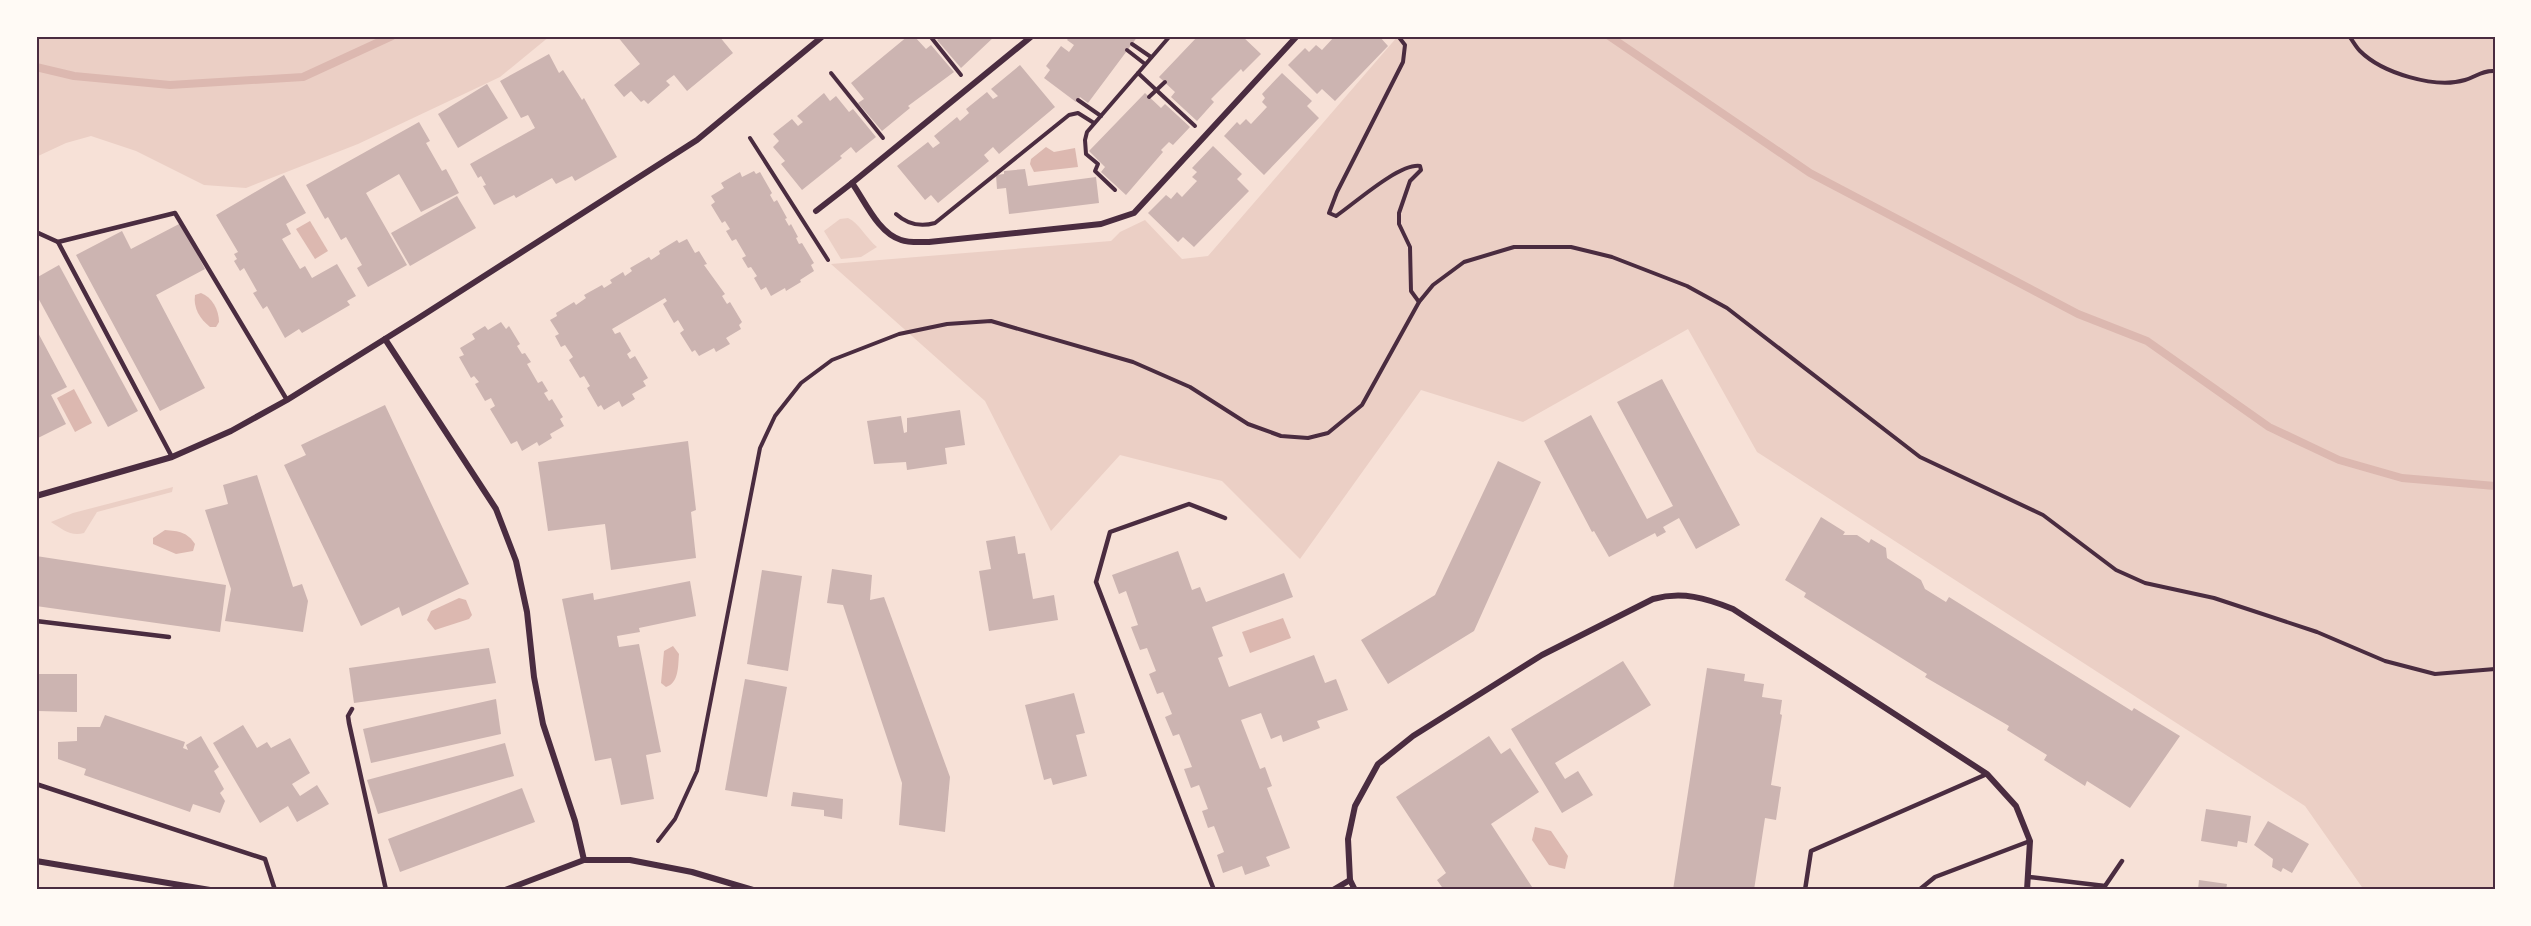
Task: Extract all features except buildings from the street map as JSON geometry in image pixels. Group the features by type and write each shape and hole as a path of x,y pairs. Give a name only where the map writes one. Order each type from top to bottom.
{"street":[{"path":"36,496 172,457 231,431 287,400 697,140 823,36"},
{"path":"816,211 1032,36"},
{"path":"852,183 882,227 891,235 902,240 929,242 1111,222 1134,213 1297,36"},
{"path":"385,339 496,509 516,561 543,724 575,821 585,860"},
{"path":"1355,890 1350,880 1348,840 1354,806 1378,764 1413,736 1542,655 1653,599 1669,595 1710,599 1733,609 1987,774 2016,806 2030,841 2027,890"},
{"path":"505,890 585,860 630,860 692,873 753,890"},
{"path":"36,861 210,890"},
{"path":"1333,890 1350,880"}],"lane":[{"path":"58,242 175,213 287,400"},
{"path":"36,232 58,242 172,457"},
{"path":"1214,890 1096,582 1110,532 1189,504 1225,518"},
{"path":"36,621 169,637"},
{"path":"352,710 348,716 386,890"},
{"path":"1805,890 1811,850 1987,774"},
{"path":"36,784 265,859 274,890"},
{"path":"1919,890 1935,877 2030,841"},
{"path":"2029,877 2106,886 2122,861"}],"path":[{"path":"930,36 961,75"},
{"path":"1115,189 1095,171 1098,164 1086,154 1084,140 1094,123 1170,36"},
{"path":"1398,36 1405,45 1403,62 1337,192 1329,213 1336,216 1384,181 1408,168 1420,166 1421,170 1410,181 1399,213 1399,224 1410,247 1411,291 1419,302"},
{"path":"2349,36 2360,51 2385,68 2416,79 2445,82 2465,80 2480,72 2495,71"},
{"path":"1132,44 1151,57"},
{"path":"1128,50 1145,64"},
{"path":"831,73 883,138"},
{"path":"1138,73 1196,127"},
{"path":"1149,97 1165,82"},
{"path":"1078,100 1101,116"},
{"path":"896,214 917,225 935,224 1069,115 1078,113 1094,123"},
{"path":"750,138 828,260"},
{"path":"658,841 675,819 697,771 760,448 775,416 801,383 832,360 899,334 947,324 991,321 1133,362 1190,387 1248,424 1281,436 1308,438 1328,433 1362,405 1419,302 1433,285 1464,262 1514,247 1571,247 1612,257 1687,286 1727,308 1920,457 2043,515 2116,570 2145,583 2214,598 2318,632 2385,661 2435,674 2495,669"}],"shaded area":[{"path":"36,36 550,36 500,77 358,144 246,188 204,185 136,151 91,136 66,143 36,157"},
{"path":"1398,36 2495,36 2495,890 2364,890 2305,806 1757,452 1688,329 1523,422 1421,390 1300,559 1222,481 1120,455 1051,531 985,401 831,264 1111,241 1120,232 1145,220 1182,259 1208,256"},
{"path":"1046,147 1054,152 1075,148 1078,167 1034,172 1030,164 1031,159"},
{"path":"848,218 877,247 861,257 841,259 824,231 840,219"},
{"path":"310,221 328,251 315,259 296,229"},
{"path":"201,293 212,301 216,309 219,322 216,327 210,327 198,313 195,295"},
{"path":"74,389 92,423 75,432 57,398"},
{"path":"173,487 172,492 97,512 84,533 71,533 51,522 73,513"},
{"path":"165,530 179,532 189,537 195,544 193,551 176,554 153,544 153,538"},
{"path":"459,598 466,600 472,615 469,619 435,630 427,620 431,611"},
{"path":"1283,618 1291,638 1250,653 1242,632"},
{"path":"673,646 679,654 678,669 676,678 666,687 661,683 664,651"},
{"path":"1535,827 1551,831 1568,856 1565,869 1549,865 1532,840"}],"waterway":[{"path":"36,67 74,76 170,85 303,77 392,36"},
{"path":"1609,36 1810,173 2078,314 2147,341 2269,427 2339,460 2402,478 2495,486"}]}
